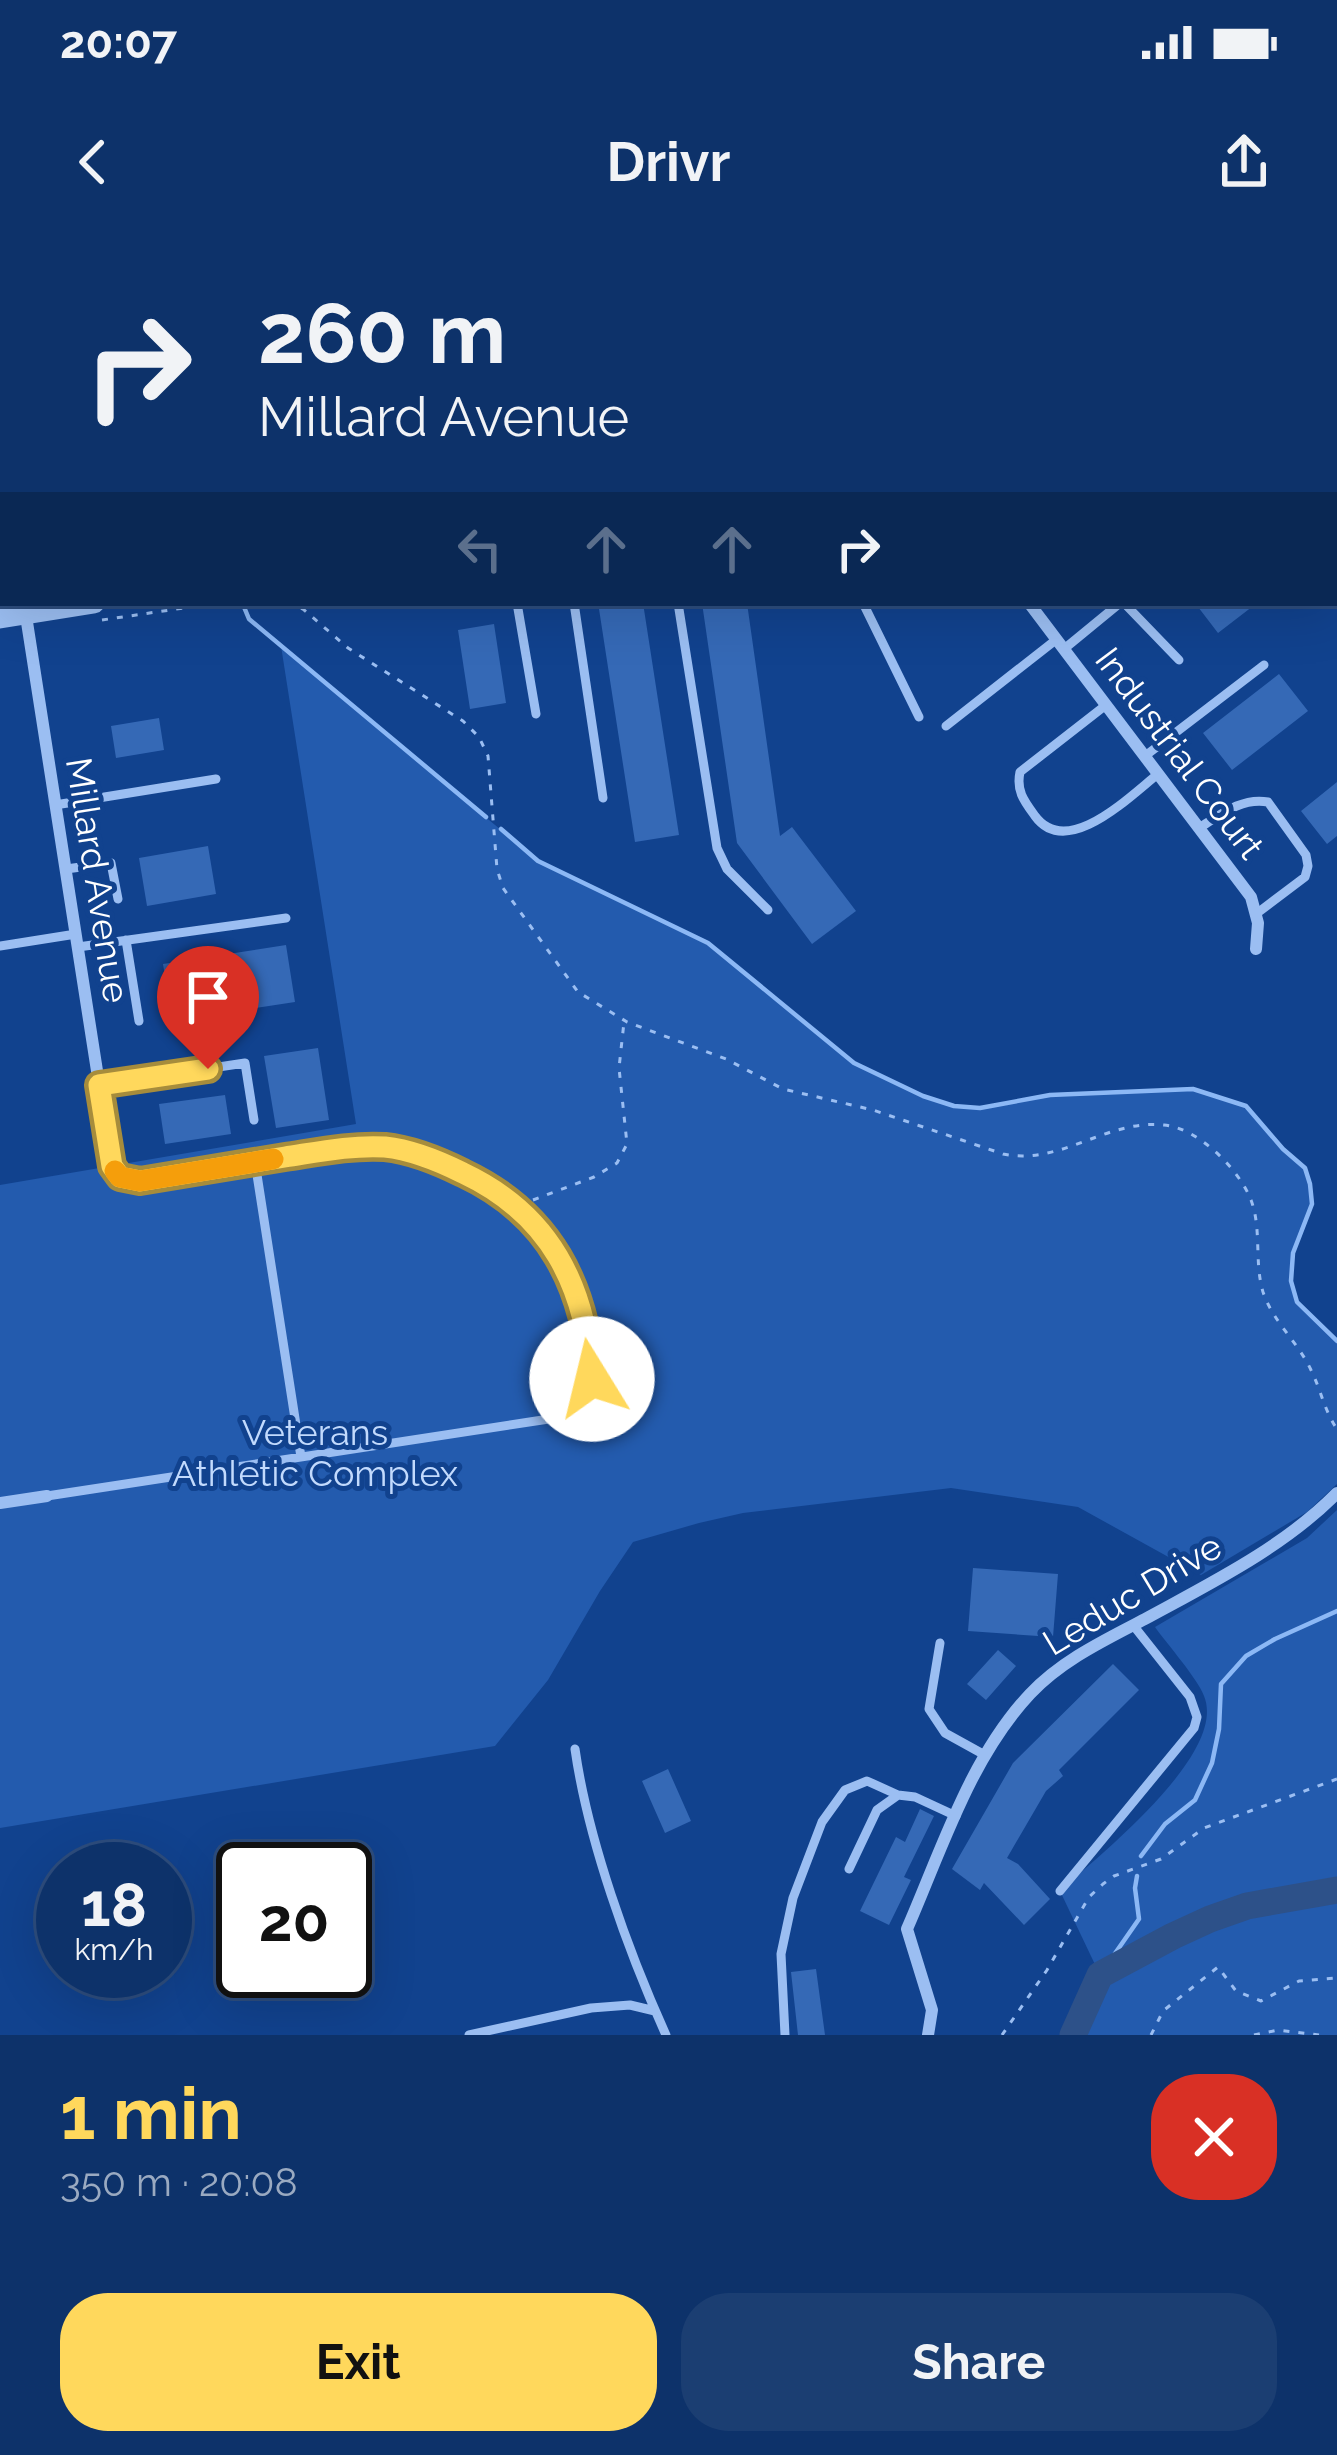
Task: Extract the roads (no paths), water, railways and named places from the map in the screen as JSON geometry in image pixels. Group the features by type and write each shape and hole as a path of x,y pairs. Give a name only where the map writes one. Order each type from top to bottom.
{"street":[{"name":"Industrial Court","path":"1031,606 1251,897 1258,923 1256,949"},
{"path":"0,618 25,608 92,613"},
{"name":"Millard Avenue","path":"25,608 112,1166"},
{"name":"Leduc Drive","path":"928,2035 932,2011 907,1929 983,1754 1031,1693 1077,1654 1214,1582 1315,1515 1337,1493"},
{"path":"0,1504 47,1496"}],"lane":[{"path":"518,606 536,714"},
{"path":"574,606 603,798"},
{"path":"678,606 716,848 727,869 768,910"},
{"path":"864,606 919,717"},
{"path":"946,726 1117,606"},
{"path":"1125,606 1179,661"},
{"path":"1145,757 1264,665"},
{"path":"1106,705 1020,772 1021,797 1041,824 1060,832 1091,824 1158,774"},
{"path":"56,805 216,779"},
{"path":"1199,828 1243,803 1268,802 1306,855 1306,877 1256,914"},
{"path":"66,869 111,863 118,899"},
{"path":"0,946 126,940 286,918"},
{"path":"126,940 139,1021"},
{"path":"99,1085 245,1063 254,1120"},
{"path":"47,1496 562,1417 587,1394 592,1379 572,1284 537,1224 472,1177 433,1158 389,1148 348,1147 140,1181 120,1177 112,1166"},
{"path":"255,1162 301,1457"},
{"path":"1060,1891 1194,1728 1197,1717 1190,1697 1133,1625"},
{"path":"940,1642 929,1709 945,1733 983,1754"},
{"path":"574,1749 580,1789 610,1889 666,2035"},
{"path":"785,2035 782,1954 793,1898 822,1822 845,1790 867,1781 956,1816"},
{"path":"849,1868 878,1810 898,1795"},
{"path":"469,2035 591,2008 630,2005 656,2011"},
{"path":"559,2017 562,2032"}],"waterway":[{"path":"244,607 249,619 486,817"},
{"path":"501,829 538,861 708,943 854,1063 923,1096 980,1108 1050,1095 1193,1089 1246,1106 1305,1168 1312,1204 1293,1253 1291,1281 1297,1302 1337,1341"},
{"path":"1141,1856 1165,1824 1195,1800 1212,1763 1221,1684 1246,1656 1337,1611"},
{"path":"1100,1975 1139,1919 1137,1876"},
{"path":"1073,2035 1100,1975 1210,1919 1247,1906 1337,1890"}],"park label":[{"name":"Veterans Athletic Complex","path":"315,1452"}]}
